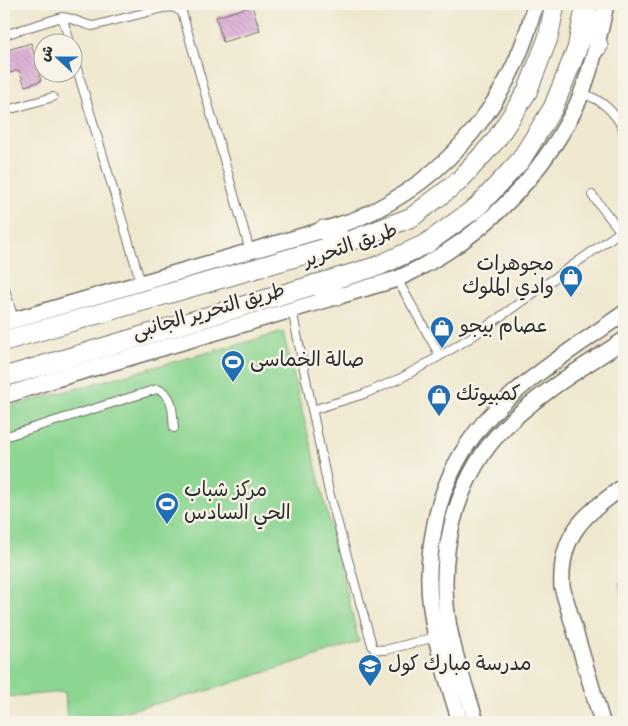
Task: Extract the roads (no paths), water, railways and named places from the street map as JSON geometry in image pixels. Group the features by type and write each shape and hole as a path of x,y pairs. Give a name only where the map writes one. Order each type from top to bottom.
{"street":[{"path":"9,321 322,230 359,218 404,193 445,162 480,123 508,80 528,32 534,4"},
{"name":"طريق التحرير","path":"4,341 347,242 412,218 458,182 496,140 527,92 548,38 555,4"},
{"name":"طريق التحرير الجانبى","path":"4,396 397,279 420,268 468,238 510,200 546,157 565,126 582,93 598,46 606,4"},
{"path":"586,5 598,46"},
{"name":"طريق التحرير","path":"4,378 378,266 426,244 477,206 520,161 554,108 577,50 586,5"},
{"path":"322,230 347,242"},
{"path":"315,284 337,296"},
{"path":"460,722 436,636 431,607 429,576 430,546 436,516 446,488 458,460 475,434 496,411 519,390 624,313"},
{"path":"476,722 448,619 444,580 446,552 452,523 461,496 473,470 489,445 504,427 556,386 624,340"},
{"path":"475,434 489,445"},
{"path":"602,722 562,587 562,564 566,548 580,523 590,512 624,486"}],"lane":[{"path":"4,35 62,17 93,26 163,8 173,7 182,12 250,251"},
{"path":"62,17 67,32"},
{"path":"81,82 141,283"},
{"path":"582,93 603,103 612,110 624,130"},
{"path":"4,111 53,97"},
{"path":"312,410 364,394 401,378 440,356 473,336 622,230 592,195"},
{"path":"397,279 440,356"},
{"path":"4,286 9,321"},
{"path":"292,310 329,492 372,645 374,649 385,650 436,636"},
{"path":"4,437 157,389 163,391 171,399 174,428"}],"place":[{"name":"مجوهرات وادي الملوك","path":"571,298"},
{"name":"عصام بيجو","path":"442,349"},
{"name":"صالة الخماسى","path":"233,383"},
{"name":"كمبيوتك","path":"439,417"},
{"name":"مركز شباب الحي السادس","path":"167,525"},
{"name":"مدرسة مبارك كول","path":"370,687"}]}
